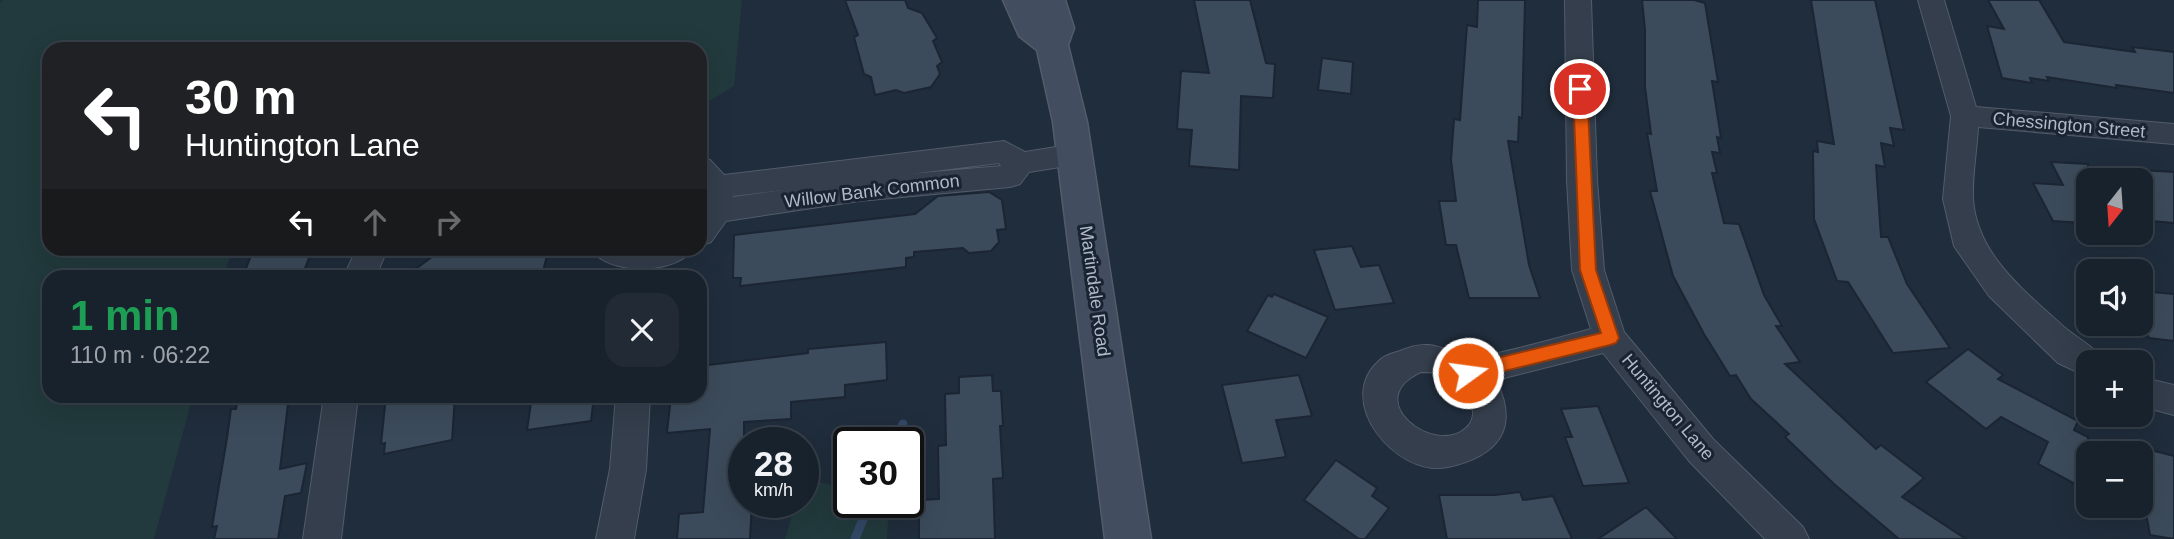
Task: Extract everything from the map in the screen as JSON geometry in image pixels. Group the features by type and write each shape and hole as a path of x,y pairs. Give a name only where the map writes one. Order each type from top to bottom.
{"main road":[{"path":"1019,0 1030,28 1052,45"},
{"name":"Martindale Road","path":"1049,0 1058,27 1052,45 1070,122 1128,539"}],"street":[{"name":"Huntington Lane","path":"1578,0 1582,180 1588,270 1610,338 1700,450 1790,539"},
{"path":"1931,0 1965,116 1958,199 1970,246 2000,287 2076,356"},
{"name":"Chessington Street","path":"1965,116 2174,134"},
{"name":"Willow Bank Common","path":"709,200 1010,176 1020,163 1074,155"},
{"path":"627,256 659,261"},
{"path":"1468,373 1610,338"},
{"path":"2153,395 2174,401"},
{"path":"322,539 340,403"},
{"path":"615,539 628,469 633,403"}],"green space":[{"path":"3,0 742,0 734,86 707,103 707,42 42,42 42,256 230,256 226,270 42,270 42,403 191,403 154,539 0,539 0,3"},
{"path":"819,482 833,485 833,518 888,518 887,539 785,539 791,518 819,518"}],"building":[{"path":"845,0 905,0 908,8 922,13 937,38 933,41 942,62 937,66 940,74 931,87 904,93 896,90 875,95 871,77 864,74 854,37 858,35"},
{"path":"1194,0 1250,0 1266,63 1275,64 1273,98 1241,96 1239,170 1189,166 1192,130 1177,129 1181,71 1209,73"},
{"path":"1478,0 1525,0 1522,118 1519,117 1518,142 1508,141 1529,265 1540,298 1469,298 1456,245 1446,245 1439,201 1456,201 1451,160 1454,119 1460,120 1467,25 1477,27"},
{"path":"1642,0 1694,0 1705,3 1718,82 1712,81 1721,138 1717,137 1720,153 1712,152 1717,173 1712,173 1724,223 1739,224 1764,295 1782,326 1776,326 1800,362 1785,364 1876,449 1881,445 1924,478 1902,497 1966,539 1899,539 1834,484 1785,437 1789,434 1751,399 1736,375 1730,376 1704,334 1673,276 1650,191 1657,191 1647,133 1651,134 1645,87"},
{"path":"1811,0 1875,0 1904,130 1890,128 1894,146 1881,143 1885,167 1876,165 1881,237 1888,237 1907,284 1950,348 1893,353 1848,282 1837,281 1814,219 1813,151 1818,152 1817,141 1834,144"},
{"path":"1988,0 2039,0 2064,42 2135,52 2132,47 2174,52 2174,93 2116,85 2117,88 2047,77 2049,81 2030,78 2032,83 2002,78 1987,26 2004,29"},
{"path":"1322,58 1353,62 1351,94 1318,90"},
{"path":"2051,162 2088,164 2088,168 2076,168 2076,222 2053,221 2033,183 2063,185"},
{"path":"2153,171 2174,172 2174,223 2153,221"},
{"path":"989,192 1002,200 1006,229 997,230 999,242 991,251 969,253 963,248 914,252 914,257 906,258 906,267 740,286 741,278 733,278 734,235 915,214 938,196"},
{"path":"1352,246 1361,267 1379,265 1394,303 1335,310 1314,250"},
{"path":"251,256 310,256 304,270 245,270"},
{"path":"433,256 547,256 543,270 414,270"},
{"path":"2153,292 2174,294 2174,341 2148,336 2153,336"},
{"path":"1274,294 1328,317 1306,358 1247,331 1268,295 1272,297"},
{"path":"886,342 887,380 845,385 845,397 791,402 791,419 744,422 744,427 728,427 728,518 751,518 750,539 677,539 679,514 703,512 710,429 667,433 670,403 707,403 707,365 808,353 808,349"},
{"path":"1968,349 2003,375 1998,379 2076,420 2074,430 2088,437 2088,441 2076,441 2076,485 2038,464 2048,442 2001,417 1986,429 1926,382"},
{"path":"992,375 993,391 1001,391 1003,478 993,479 995,539 919,539 919,518 924,518 924,500 939,499 938,446 946,445 945,394 959,393 959,377"},
{"path":"1299,375 1312,416 1276,420 1286,457 1242,463 1222,385"},
{"path":"237,403 288,403 280,469 307,463 301,493 285,496 278,539 214,539 217,526 212,527 231,409 236,409"},
{"path":"385,403 455,403 452,440 384,454 385,443 381,444"},
{"path":"531,403 593,403 591,421 527,430"},
{"path":"1598,406 1629,483 1583,486 1565,437 1572,437 1561,409"},
{"path":"2153,451 2174,456 2174,539 2150,535 2147,518 2153,518"},
{"path":"1336,460 1377,488 1372,496 1389,508 1365,539 1359,539 1304,500"},
{"path":"1520,492 1523,500 1553,496 1572,539 1447,539 1439,495"},
{"path":"1646,507 1677,539 1598,539"}],"waterway":[{"path":"855,539 864,518"}],"route":[{"path":"1468,373 1610,338 1588,270 1580,89"}]}
